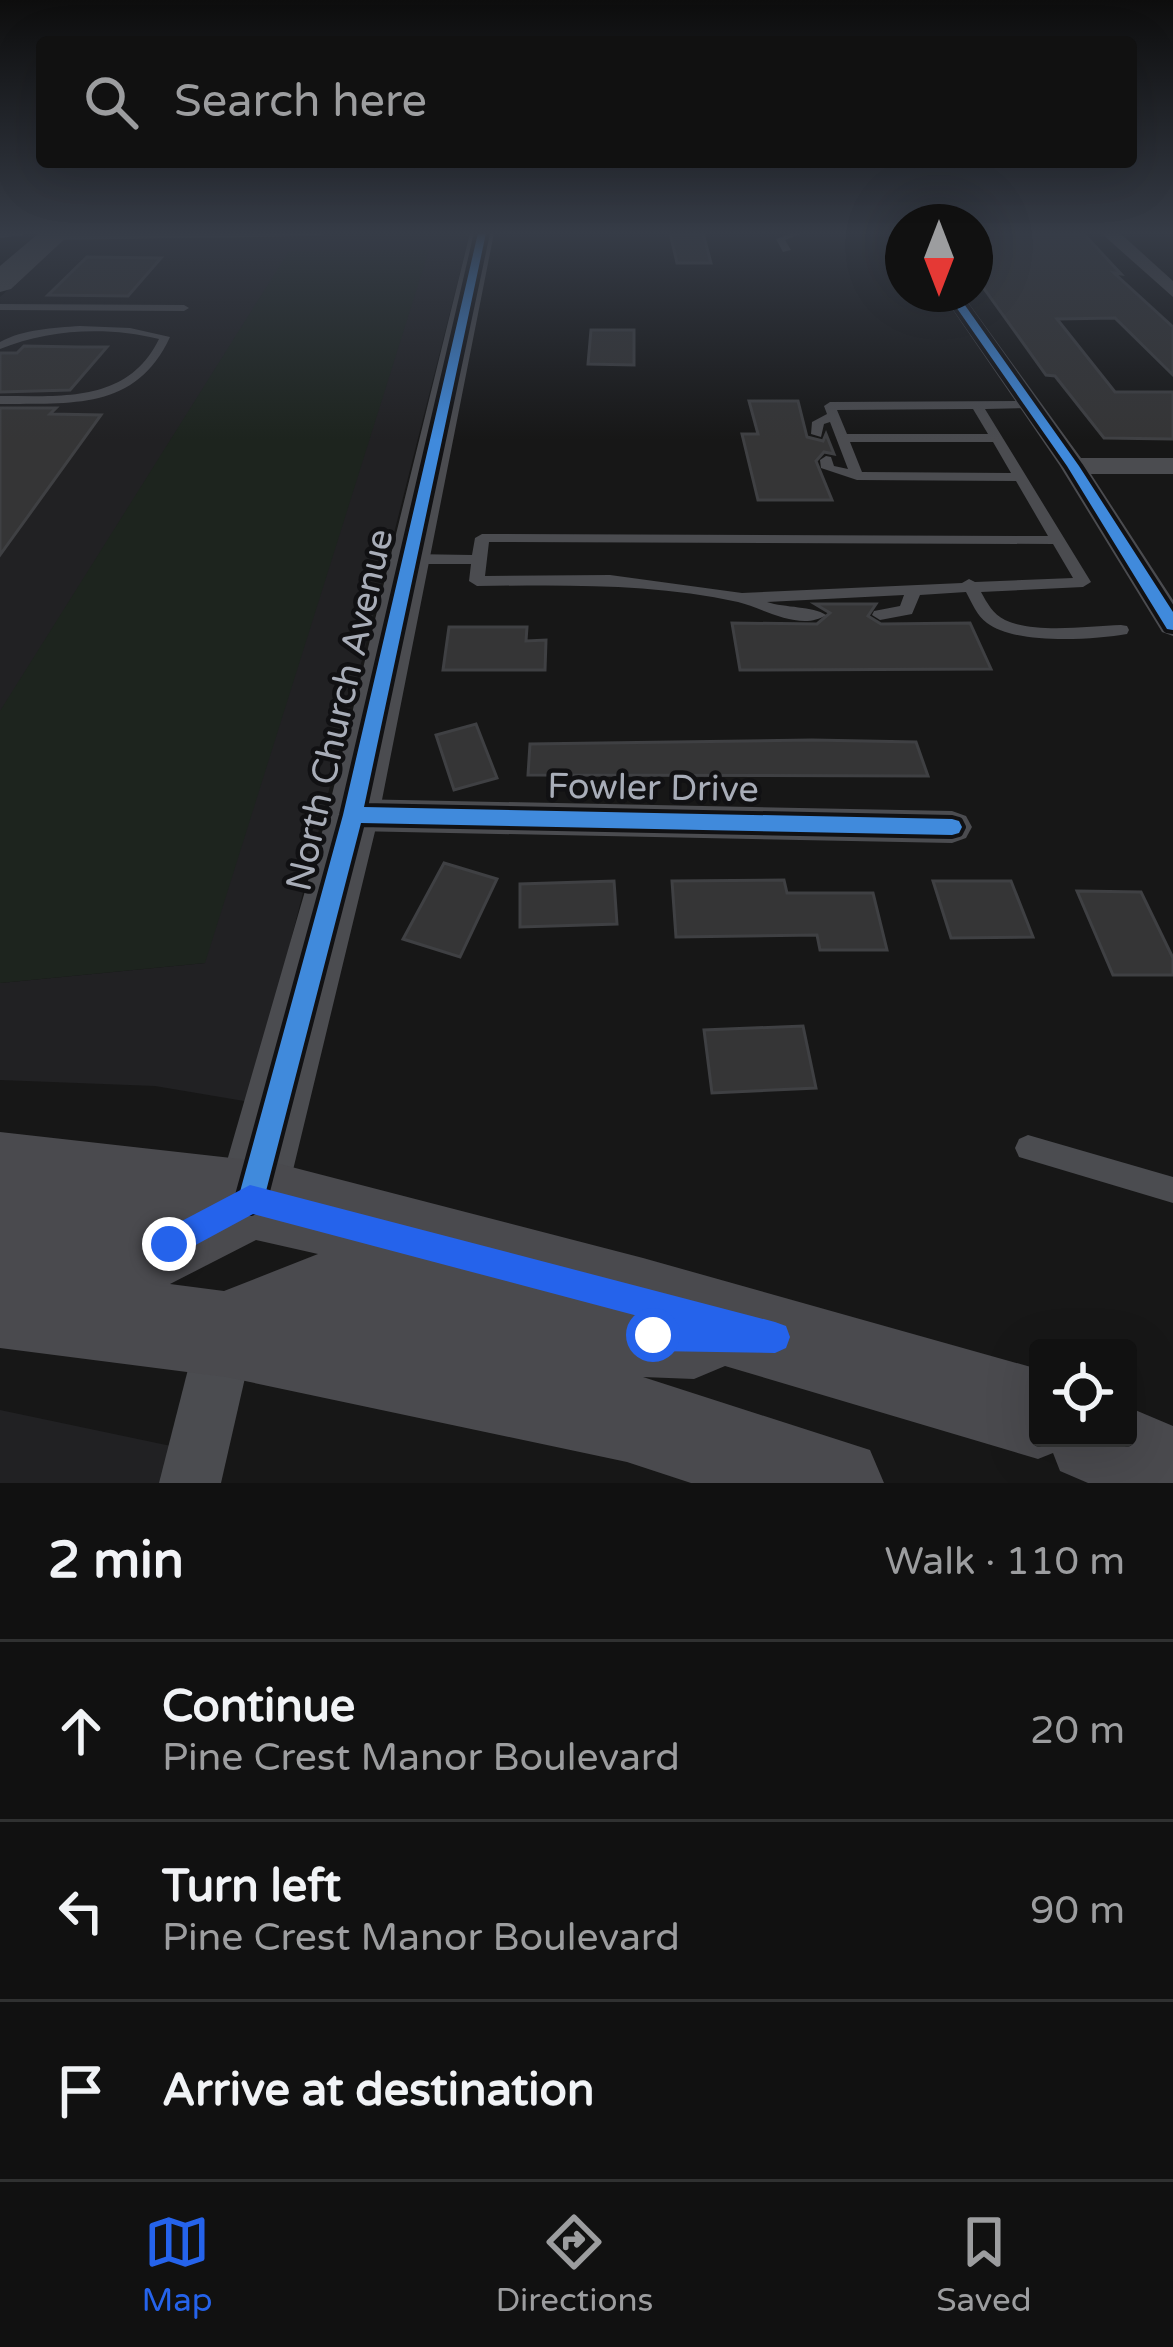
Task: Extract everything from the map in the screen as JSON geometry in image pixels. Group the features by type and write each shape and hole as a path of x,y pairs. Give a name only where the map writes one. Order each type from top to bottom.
{"main road":[{"path":"0,1171 250,1199 775,1337 1029,1411"},
{"path":"0,1232 169,1244 250,1199"},
{"path":"226,1334 298,1300 364,1288 518,1327 775,1337"},
{"path":"0,1306 226,1334 627,1417 837,1483"},
{"path":"1114,1447 1173,1473"}],"street":[{"name":"North Church Avenue","path":"250,1199 353,815 467,302"},
{"path":"965,312 1073,466 1173,625"},
{"path":"1073,466 1173,466"},
{"name":"Fowler Drive","path":"353,815 952,827"},
{"path":"190,1483 226,1334"}],"lane":[{"path":"0,307 184,308"},
{"path":"0,346 10,337 41,332 165,337 137,380 114,390 83,398 0,400"},
{"path":"742,598 1083,582 977,405"},
{"path":"857,476 830,406 1030,405"},
{"path":"817,434 818,422 834,416"},
{"path":"843,439 997,438"},
{"path":"826,460 829,468 857,476 1020,477"},
{"path":"818,615 783,614 742,598 658,584 477,580 482,538 1058,540"},
{"path":"410,559 479,560"},
{"path":"970,584 989,617 1004,626 1032,632 1120,631"},
{"path":"880,615 906,610 915,588"},
{"path":"1028,1148 1173,1190"}],"shaded area":[{"path":"0,302 452,302 250,1102 155,1086 0,1080 0,983 205,963 0,711"},
{"path":"257,302 413,302 205,963 0,983 0,711"},
{"path":"0,1410 171,1446 162,1483 0,1483"}],"building":[{"path":"994,302 1146,302 1173,327 1173,375 1115,318 1057,319 1115,392 1173,392 1173,439 1104,438 1055,376 1046,375"},
{"path":"591,330 634,330 634,365 588,364"},
{"path":"24,346 107,347 70,390 0,392 0,353 17,353"},
{"path":"749,401 798,401 807,437 823,441 826,434 834,454 824,452 816,461 832,500 758,500 742,434 758,434"},
{"path":"0,408 56,408 50,414 101,415 0,555"},
{"path":"815,604 876,604 868,616 881,624 970,623 991,669 740,670 732,623 817,624 830,613"},
{"path":"449,627 527,627 526,641 546,640 545,670 443,670"},
{"path":"476,724 497,778 454,790 436,735"},
{"path":"916,742 928,776 528,775 530,744"},
{"path":"444,863 497,879 460,957 403,939"},
{"path":"784,880 787,893 873,893 887,950 820,950 817,935 676,937 672,881"},
{"path":"614,881 617,924 520,927 520,884"},
{"path":"933,881 1011,881 1033,937 951,938"},
{"path":"1077,891 1141,892 1173,958 1173,975 1113,975"},
{"path":"803,1026 816,1088 712,1093 704,1030"}],"cycle path":[{"path":"251,1199 353,815 467,302"},
{"path":"965,312 1073,466 1173,625"},
{"path":"353,815 952,827"}],"route":[{"path":"169,1244 250,1199 775,1337 653,1335"}]}
